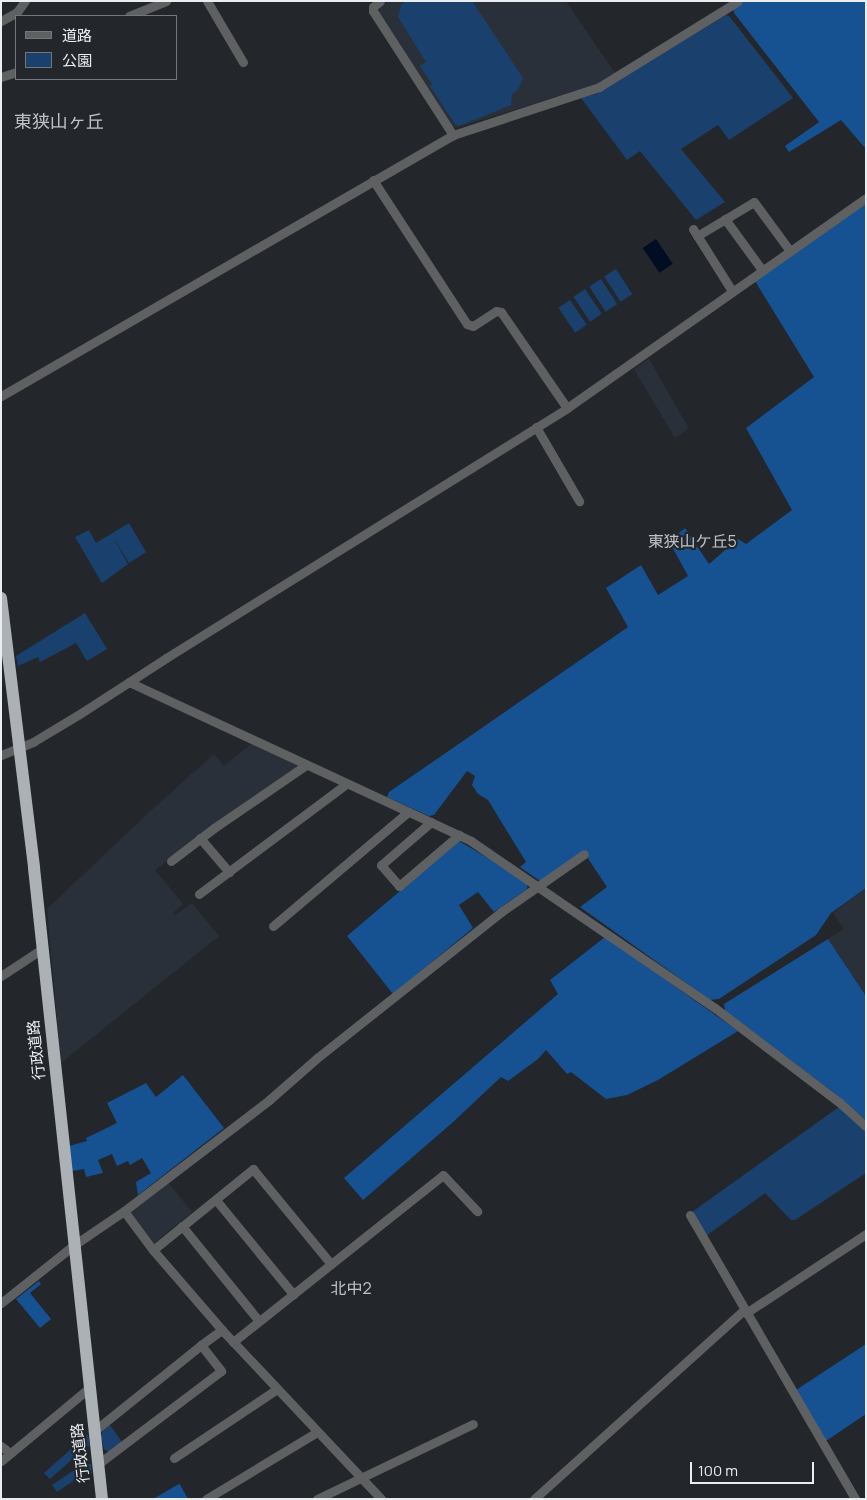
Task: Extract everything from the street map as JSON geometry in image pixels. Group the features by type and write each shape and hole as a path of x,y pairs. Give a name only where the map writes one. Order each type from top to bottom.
{"highway":[{"name":"行政道路","path":"1,598 20,748 102,1499"}],"street":[{"path":"1,21 17,12 25,1"},
{"path":"131,15 166,1"},
{"path":"207,1 243,62"},
{"path":"380,1 372,7 373,11 453,135"},
{"path":"1,396 453,135 599,87 738,1"},
{"path":"1,76 15,72"},
{"path":"373,180 467,324 473,326 496,311 501,312 567,408"},
{"path":"1,755 20,748 78,716 129,682 567,408 866,198"},
{"path":"732,291 695,233 725,219 754,202 790,251"},
{"path":"725,219 762,270"},
{"path":"536,427 579,501"},
{"path":"129,682 459,835 538,886 715,1008 839,1102 866,1126"},
{"path":"171,861 200,838 306,765"},
{"path":"199,894 346,784"},
{"path":"273,926 408,812"},
{"path":"431,822 381,865 399,886 459,835"},
{"path":"200,838 229,872"},
{"path":"1,1304 74,1245 124,1211 269,1100 383,1005 500,912 584,854"},
{"path":"1,976 42,949"},
{"path":"153,1250 253,1169 331,1264"},
{"path":"233,1342 443,1175 476,1211"},
{"path":"216,1200 293,1294"},
{"path":"124,1211 153,1250 222,1330 381,1499"},
{"path":"690,1216 855,1499"},
{"path":"182,1226 259,1321"},
{"path":"534,1499 745,1312 866,1234"},
{"path":"94,1431 222,1330"},
{"path":"98,1464 221,1371 201,1346"},
{"path":"1,1461 89,1388"},
{"path":"174,1458 277,1389"},
{"path":"317,1499 473,1424"},
{"path":"206,1499 317,1432"},
{"path":"1,1446 10,1453"}],"shaded area":[{"path":"390,1 566,1 615,73 599,83 456,128 452,126 379,14 380,7"},
{"path":"744,1 866,1 866,149 841,120 789,152 785,146 819,122 734,13 733,8"},
{"path":"866,202 866,888 831,913 816,935 719,999 710,1000 580,907 607,887 583,851 540,881 520,867 526,862 488,800 478,794 472,785 475,776 467,771 434,815 429,816 387,797 389,792 628,627 606,588 641,565 658,595 688,576 669,541 685,528 709,564 738,539 746,544 792,510 746,428 814,377 755,281"},
{"path":"656,239 673,264 660,273 643,248"},
{"path":"649,359 688,427 687,430 675,438 634,369"},
{"path":"251,744 298,764 298,767 212,826 155,870 183,904 173,913 175,915 192,903 219,936 61,1063 47,909 146,815 214,754 224,766"},
{"path":"459,841 528,882 527,889 494,912 478,892 459,905 473,928 393,994 347,936"},
{"path":"866,888 866,996 828,939 844,929 833,913"},
{"path":"605,937 738,1031 658,1080 627,1095 606,1099 571,1072 567,1074 546,1050 538,1059 508,1081 501,1077 452,1123 363,1200 344,1178 558,994 550,980"},
{"path":"828,939 866,996 866,1120 837,1095 725,1011 724,1004"},
{"path":"183,1075 224,1128 138,1195 136,1182 151,1173 142,1158 130,1165 128,1161 117,1166 112,1154 98,1160 103,1173 86,1177 84,1169 72,1171 69,1146 87,1141 86,1138 117,1123 107,1103 146,1083 156,1097"},
{"path":"167,1181 192,1212 154,1243 129,1212"},
{"path":"39,1281 41,1284 30,1293 51,1319 40,1328 16,1299"},
{"path":"866,1344 866,1414 826,1441 796,1390"},
{"path":"179,1484 188,1499 153,1499"}],"green space":[{"path":"407,1 472,1 523,78 518,90 512,94 511,105 459,126 455,124 430,86 432,84 420,66 426,62 398,17 401,5"},
{"path":"726,15 729,16 793,98 729,140 718,125 681,149 725,202 696,220 640,151 627,160 581,98 596,94"},
{"path":"616,269 632,294 621,302 604,277"},
{"path":"601,279 617,304 606,312 589,287"},
{"path":"585,289 602,314 590,322 573,297"},
{"path":"570,300 587,325 575,333 558,308"},
{"path":"129,523 146,552 129,563 113,537 128,564 102,583 75,537 89,530 96,543"},
{"path":"85,613 107,649 87,661 76,643 40,662 38,657 18,666 16,656"},
{"path":"839,1107 866,1130 866,1173 795,1220 791,1220 765,1193 706,1236 692,1212"},
{"path":"110,1425 122,1442 109,1452 104,1449 101,1437 103,1430"},
{"path":"88,1434 90,1446 86,1447 50,1479 44,1473"},
{"path":"83,1464 91,1464 92,1474 83,1474 57,1492 52,1485"}],"district":[{"name":"東狭山ヶ丘","path":"59,121"},
{"name":"東狭山ケ丘5","path":"692,541"},
{"name":"北中2","path":"351,1288"}]}
